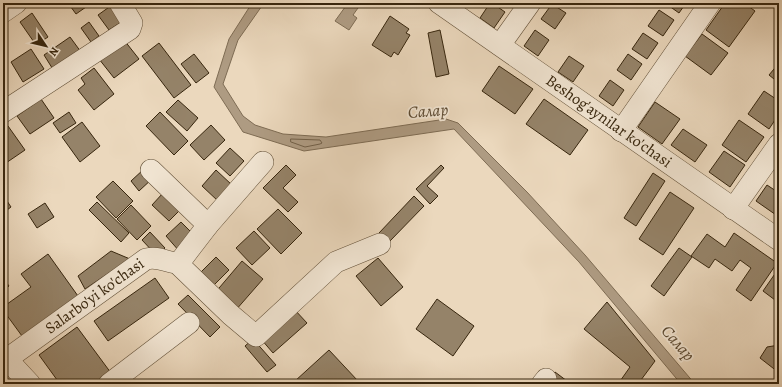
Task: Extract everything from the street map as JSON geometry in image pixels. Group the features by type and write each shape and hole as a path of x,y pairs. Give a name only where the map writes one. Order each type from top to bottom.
{"street":[{"path":"3,12 16,3"},
{"path":"3,112 130,29 132,23 120,3"},
{"name":"Beshog'aynilar ko'chasi","path":"439,3 779,240"},
{"path":"500,45 530,3"},
{"path":"621,131 710,3"},
{"path":"733,209 779,144"},
{"path":"263,162 182,259 177,263 231,315 256,336 336,262 380,244"},
{"path":"151,170 208,226"},
{"name":"Salarbo'yi ko'chasi","path":"30,384 5,357 146,259 158,257 177,263"},
{"path":"109,384 189,323"}],"water":[{"name":"Салар","path":"252,3 264,3 238,40 223,84 243,116 255,125 283,134 326,137 446,119 458,123 527,192 585,255 695,384 681,384 579,262 454,129 304,151 243,132 214,87 229,39"},
{"path":"348,3 358,8 353,15 357,18 349,30 335,21"}],"building":[{"path":"68,3 83,3 86,7 76,14"},
{"path":"490,3 505,12 494,28 480,18"},
{"path":"665,3 686,3 679,13"},
{"path":"725,3 744,3 755,11 729,47 706,30"},
{"path":"552,4 566,13 555,29 541,19"},
{"path":"112,5 123,21 109,30 98,15"},
{"path":"659,10 674,20 663,36 648,26"},
{"path":"32,13 48,37 36,45 20,22"},
{"path":"390,16 409,29 406,33 410,35 398,55 394,52 391,57 372,45"},
{"path":"89,22 99,36 91,42 81,28"},
{"path":"440,30 449,74 436,77 428,33"},
{"path":"535,30 549,40 538,56 524,46"},
{"path":"643,33 658,43 647,59 632,49"},
{"path":"702,34 728,53 711,75 685,56"},
{"path":"70,37 81,52 54,71 44,55"},
{"path":"124,40 139,59 114,78 99,59"},
{"path":"159,43 191,85 174,98 142,56"},
{"path":"31,49 44,69 23,82 11,62"},
{"path":"194,54 209,73 196,83 181,64"},
{"path":"628,54 642,64 631,80 617,70"},
{"path":"569,56 584,66 573,82 558,72"},
{"path":"779,63 779,83 769,75"},
{"path":"499,66 533,89 515,114 482,91"},
{"path":"94,68 114,94 94,110 78,90 85,84 81,78"},
{"path":"610,80 624,90 613,106 599,96"},
{"path":"764,91 779,101 779,114 769,129 748,114"},
{"path":"41,99 54,118 30,134 17,116"},
{"path":"544,99 588,130 570,155 526,124"},
{"path":"178,100 198,118 187,131 166,112"},
{"path":"655,102 680,119 662,144 638,127"},
{"path":"69,112 76,123 60,133 53,123"},
{"path":"160,112 188,141 174,155 146,126"},
{"path":"739,120 764,137 746,162 722,145"},
{"path":"82,122 100,146 80,162 62,137"},
{"path":"211,125 225,140 204,160 190,145"},
{"path":"8,126 25,150 3,165 3,130"},
{"path":"683,129 707,145 695,162 671,145"},
{"path":"230,148 244,161 230,176 216,163"},
{"path":"724,151 745,165 730,187 709,172"},
{"path":"286,165 296,175 283,188 298,202 288,212 263,188"},
{"path":"441,165 444,168 427,186 438,196 430,204 416,189"},
{"path":"144,169 153,178 139,191 131,181"},
{"path":"216,170 232,185 218,201 202,186"},
{"path":"653,173 665,181 636,226 624,218"},
{"path":"113,181 133,201 116,218 96,197"},
{"path":"767,185 779,193 779,217 756,201"},
{"path":"670,192 694,208 663,255 639,239"},
{"path":"163,193 180,210 169,221 152,205"},
{"path":"3,195 11,207 3,213"},
{"path":"414,196 424,206 389,242 379,233"},
{"path":"97,202 129,233 121,242 89,210"},
{"path":"45,203 54,217 37,228 28,214"},
{"path":"131,205 151,226 137,240 117,219"},
{"path":"278,209 302,233 281,254 257,229"},
{"path":"181,222 196,237 180,252 166,236"},
{"path":"254,231 270,248 252,265 236,248"},
{"path":"150,232 165,248 157,256 142,240"},
{"path":"734,233 777,263 751,301 736,290 751,268 740,260 732,271 715,259 709,268 691,256 707,234 725,247"},
{"path":"679,248 692,257 664,296 651,286"},
{"path":"111,251 130,259 85,289 78,276"},
{"path":"48,254 78,296 22,336 3,310 3,307 31,287 21,274"},
{"path":"216,257 229,270 211,288 198,275"},
{"path":"378,258 403,287 381,306 356,276"},
{"path":"242,261 263,279 235,311 214,294"},
{"path":"779,268 779,303 763,291"},
{"path":"3,278 9,286 3,291"},
{"path":"155,278 169,298 108,341 94,321"},
{"path":"188,295 220,327 210,337 178,304"},
{"path":"437,299 474,326 453,356 416,329"},
{"path":"607,302 655,361 638,384 618,384 630,367 584,329"},
{"path":"294,309 307,323 273,353 261,339"},
{"path":"77,327 111,373 96,384 60,384 39,355"},
{"path":"253,339 276,365 267,372 245,346"},
{"path":"779,345 778,372 760,358 767,347"},
{"path":"329,350 358,381 354,384 298,384 295,381"},
{"path":"555,372 571,384 546,384"}]}
